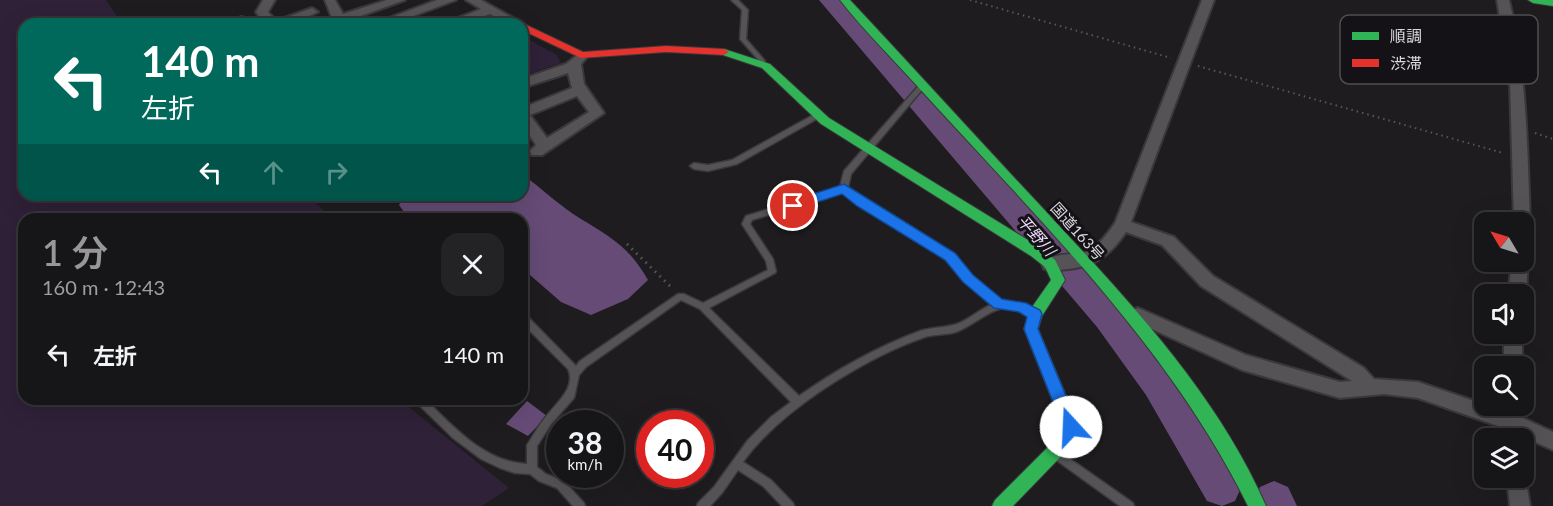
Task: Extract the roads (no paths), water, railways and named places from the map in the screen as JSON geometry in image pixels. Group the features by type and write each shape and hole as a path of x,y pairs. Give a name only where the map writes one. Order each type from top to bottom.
{"main road":[{"name":"国道163号","path":"845,0 920,87 1127,310 1201,406 1245,474 1257,506"},
{"path":"1533,0 1553,3"},
{"path":"528,30 578,59 666,49 717,50 745,57 766,66 818,116 1036,252 1050,264 1058,280 1035,314 1031,329 1071,427 1065,441 1001,506"}],"street":[{"path":"267,18 262,12 269,0"},
{"path":"351,18 399,0 410,17 450,0"},
{"path":"472,0 506,18"},
{"path":"1050,264 1084,262 1105,252 1122,225 1208,0"},
{"path":"1503,0 1508,15"},
{"path":"330,2 338,18"},
{"path":"466,18 491,10"},
{"path":"296,18 312,12"},
{"path":"528,81 578,59"},
{"path":"528,125 541,148 597,112 580,90 575,75 578,59"},
{"path":"1514,84 1522,212"},
{"path":"528,112 580,90"},
{"path":"1122,225 1168,241 1207,281 1357,374 1369,386"},
{"path":"1127,310 1242,362 1340,390 1352,391 1369,386 1418,390 1514,422 1553,441"},
{"path":"1518,488 1520,506"}],"lane":[{"path":"734,0 745,10 743,39 766,66"},
{"path":"844,189 847,173 920,87"},
{"path":"694,166 708,168 734,162 818,116"},
{"path":"844,189 862,203 950,256 968,278 999,304 1021,307 1035,314"},
{"path":"703,307 772,271 770,261 746,224 749,218 844,189"},
{"path":"532,469 532,445 548,421 572,395 575,374 583,364 681,296 703,307 796,401"},
{"path":"702,506 715,496 755,439 796,401 894,345 927,332 962,326 999,304"},
{"path":"528,323 571,366 575,374"},
{"path":"425,405 443,422 491,459 517,470 532,469 543,478 560,484 580,506"},
{"path":"1053,453 1129,506"},
{"path":"737,464 767,483 789,506"}],"waterway":[{"name":"平野川","path":"831,0 1109,317 1159,384 1221,488"},
{"name":"平野川","path":"1274,500 1277,506"}]}
